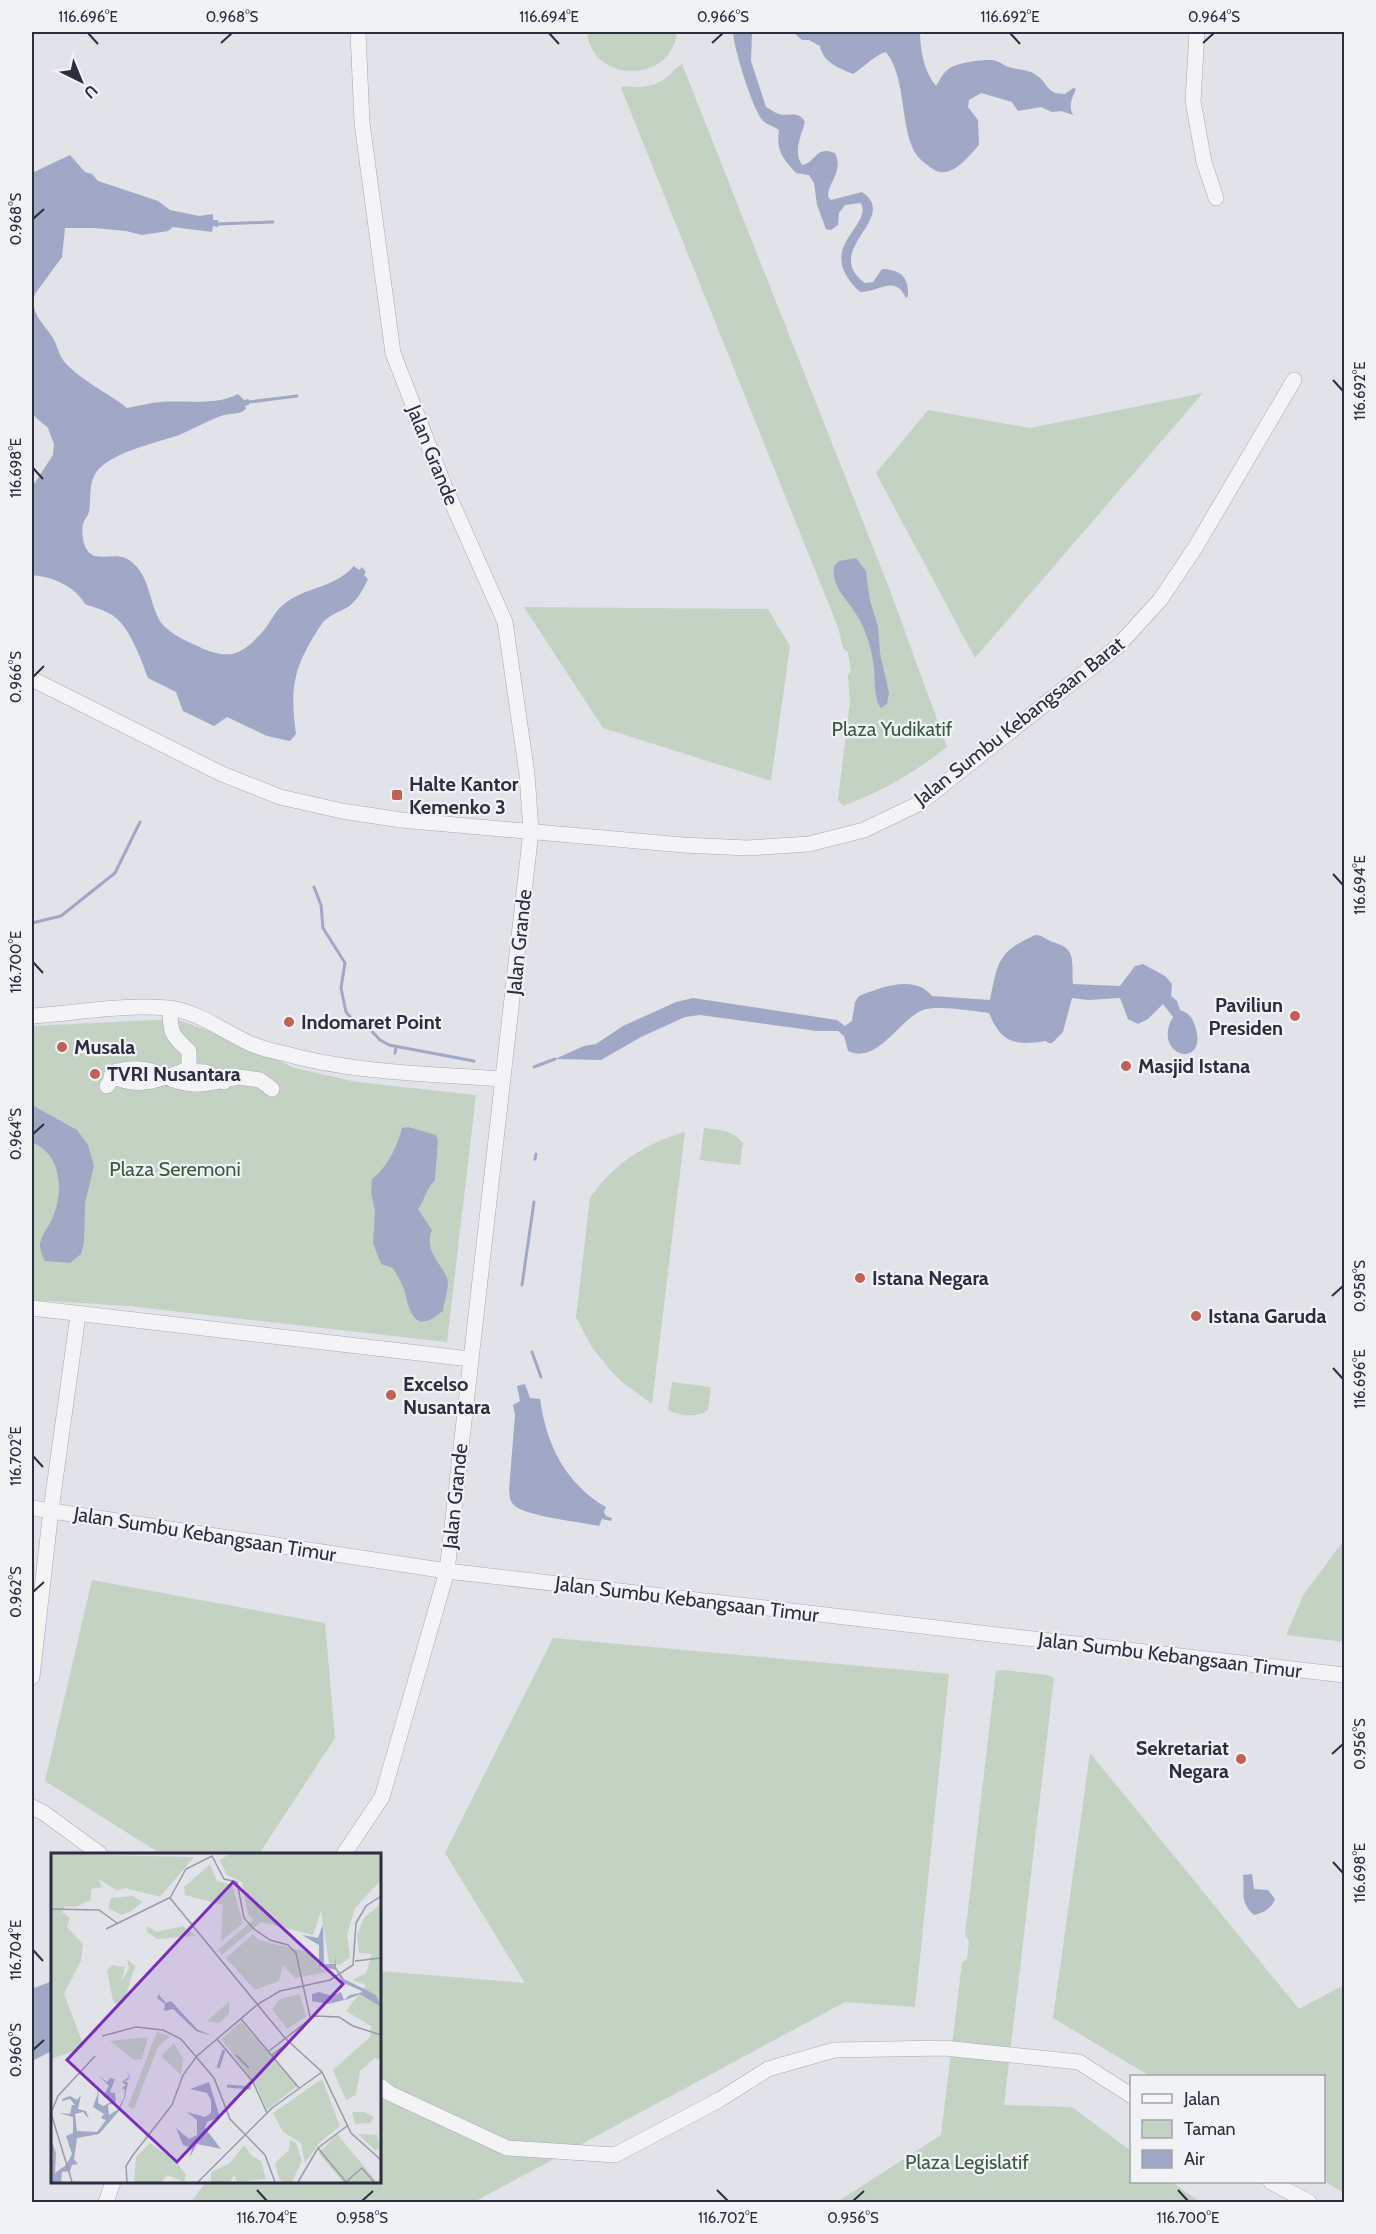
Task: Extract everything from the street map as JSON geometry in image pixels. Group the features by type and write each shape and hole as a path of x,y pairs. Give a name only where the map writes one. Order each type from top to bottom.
{"street":[{"name":"Jalan Grande","path":"345,1853 382,1797 447,1571 531,831 527,774 505,622 444,485 393,353 362,123 358,32"},
{"path":"1197,32 1193,101 1204,162 1216,198"},
{"name":"Jalan Sumbu Kebangsaan Barat","path":"32,679 222,774 280,797 342,811 401,820 683,845 747,848 809,844 864,830 920,802 1117,647 1160,600 1195,548 1294,380"},
{"path":"32,1016 106,1008 170,1008 225,1029 252,1044 305,1059 383,1070 503,1079"},
{"path":"170,1008 170,1030 175,1039 189,1051 189,1071"},
{"path":"109,1081 117,1071 130,1068 150,1068 182,1084 202,1086 222,1080"},
{"path":"166,1077 183,1071 205,1072 236,1087 257,1090 269,1087"},
{"path":"32,1308 470,1359"},
{"path":"32,1677 51,1509 78,1315"},
{"name":"Jalan Sumbu Kebangsaan Timur","path":"32,1508 51,1509 447,1571 1344,1675"},
{"path":"32,1807 44,1813 99,1853"},
{"path":"381,2087 389,2093 507,2148 615,2155 719,2100 768,2069 834,2050 944,2048 1079,2062 1130,2095"},
{"path":"106,2202 112,2183"},
{"path":"1275,2183 1309,2202"}],"green space":[{"path":"587,32 677,32 672,49 662,61 648,69 632,71 616,69 602,61 592,49"},
{"name":"Plaza Yudikatif","path":"682,64 888,585 947,747 897,781 843,806 838,800 850,702 848,675 851,671 848,652 843,648 838,627 621,88 657,83"},
{"path":"1203,393 975,658 876,473 928,410 1030,428"},
{"path":"524,607 768,609 790,646 771,781 603,728"},
{"name":"Plaza Seremoni","path":"175,1019 244,1043 294,1068 357,1082 476,1095 447,1342 128,1306 32,1300 32,1026"},
{"path":"704,1128 725,1131 735,1135 743,1143 740,1165 700,1160"},
{"path":"685,1132 652,1404 610,1370 591,1346 576,1317 590,1198 609,1175 631,1156 657,1142"},
{"path":"672,1382 711,1387 708,1410 688,1415 668,1410"},
{"path":"1344,1540 1344,1642 1286,1635 1304,1594"},
{"path":"92,1580 325,1623 335,1738 260,1853 159,1853 45,1781"},
{"path":"553,1638 949,1674 915,2007 845,2002 474,2202 191,2202 205,2183 381,2183 381,1971 525,1983 445,1853"},
{"name":"Plaza Legislatif","path":"996,1671 1048,1675 1054,1678 1004,2105 1072,2107 1130,2150 1130,2183 1173,2183 1200,2202 837,2202 941,2135 962,1963 967,1959 969,1941 965,1935"},
{"path":"1090,1753 1299,2009 1344,1985 1344,2193 1325,2182 1325,2075 1148,2075 1053,2018"}],"water":[{"path":"733,32 752,32 751,61 766,107 779,114 800,116 805,122 798,149 802,165 811,161 820,152 835,153 838,166 828,197 831,200 862,192 871,202 873,213 851,259 854,271 865,283 873,282 882,269 899,273 907,284 908,296 906,298 902,291 892,286 860,292 847,276 842,263 842,251 859,221 862,212 861,203 845,205 839,213 838,225 831,230 826,229 817,205 814,183 809,175 796,173 787,162 779,149 779,130 763,121 754,104 744,78"},
{"path":"793,32 920,32 928,74 936,86 945,72 954,66 992,60 1033,73 1050,90 1059,94 1065,94 1073,88 1076,89 1071,105 1073,115 1061,111 1052,112 1041,107 1018,111 1012,102 981,93 969,100 968,107 978,120 979,145 957,167 944,172 937,171 920,159 913,148 908,136 898,77 886,52 853,74 828,60 820,46 809,40 802,40"},
{"path":"70,155 85,172 92,174 98,181 158,201 170,210 199,216 213,214 213,220 218,220 218,227 213,226 212,232 173,227 168,231 142,235 94,228 65,228 62,257 35,294 34,300 37,316 53,338 63,360 76,373 127,408 160,402 220,400 238,394 244,400 249,399 249,405 245,406 246,409 241,412 218,417 179,435 132,450 100,468 92,480 89,512 83,524 85,547 95,556 116,556 132,562 145,579 163,625 189,642 214,653 223,654 231,654 247,647 264,630 280,608 291,599 337,580 354,566 359,570 362,567 366,572 364,575 368,579 357,598 348,607 323,622 300,663 293,701 296,734 290,741 267,736 227,717 214,726 183,711 176,692 148,678 134,643 118,620 106,612 85,604 75,592 62,583 32,575 32,487 53,455 54,444 48,428 32,414 32,173"},
{"path":"856,558 866,571 870,601 878,626 880,653 889,693 887,704 881,708 876,695 873,662 867,636 835,581 834,566 839,561"},
{"path":"1035,935 1061,945 1070,953 1073,984 1120,986 1135,966 1143,964 1165,976 1172,984 1171,996 1177,1001 1180,1010 1188,1014 1194,1023 1197,1040 1195,1049 1189,1053 1181,1053 1169,1042 1168,1031 1173,1017 1163,1004 1148,1019 1138,1024 1128,1019 1120,998 1088,1000 1072,998 1063,1032 1052,1043 1046,1041 1026,1043 1010,1040 999,1031 989,1013 938,1008 923,1010 914,1015 879,1047 859,1054 848,1051 844,1036 838,1031 817,1031 700,1015 685,1017 641,1037 601,1060 555,1059 584,1046 596,1044 623,1026 676,1002 693,998 837,1020 845,1026 852,1021 855,1002 859,996 897,984 917,985 932,996 990,1000 995,976 1002,959 1013,947"},
{"path":"32,1105 77,1130 88,1145 94,1166 85,1203 84,1243 81,1254 70,1263 45,1261 41,1251 41,1240 53,1218 57,1204 59,1183 49,1154 32,1143"},
{"path":"408,1127 436,1135 438,1141 435,1180 418,1209 432,1230 431,1250 447,1278 448,1285 443,1311 426,1321 416,1319 413,1315 404,1289 393,1268 381,1264 373,1243 375,1211 371,1193 372,1179 391,1156 402,1128"},
{"path":"525,1384 530,1398 540,1399 547,1431 560,1461 579,1487 606,1507 604,1512 606,1516 612,1518 611,1521 602,1519 599,1526 553,1518 528,1512 519,1508 510,1499 515,1415 513,1405 520,1401 517,1386"},
{"path":"1252,1874 1254,1889 1268,1890 1275,1899 1267,1910 1254,1915 1244,1901 1243,1875"},
{"path":"51,1981 51,2052 32,2061 32,1989"}],"waterway":[{"path":"218,224 273,222"},
{"path":"249,402 297,396"},
{"path":"32,923 61,916 115,873 140,822"},
{"path":"314,887 321,905 323,928 345,963 341,988 346,1012 354,1021 366,1025 380,1040 389,1045 474,1061"},
{"path":"395,1053 396,1047"},
{"path":"534,1067 555,1059"},
{"path":"535,1159 536,1154"},
{"path":"522,1285 534,1202"},
{"path":"532,1352 541,1377"}],"place":[{"name":"Halte Kantor Kemenko 3","path":"397,795"},
{"name":"Paviliun Presiden","path":"1295,1016"},
{"name":"Indomaret Point","path":"289,1022"},
{"name":"Musala","path":"62,1047"},
{"name":"Masjid Istana","path":"1126,1066"},
{"name":"TVRI Nusantara","path":"95,1074"},
{"name":"Istana Negara","path":"860,1278"},
{"name":"Istana Garuda","path":"1196,1316"},
{"name":"Excelso Nusantara","path":"391,1395"},
{"name":"Sekretariat Negara","path":"1241,1759"}]}
